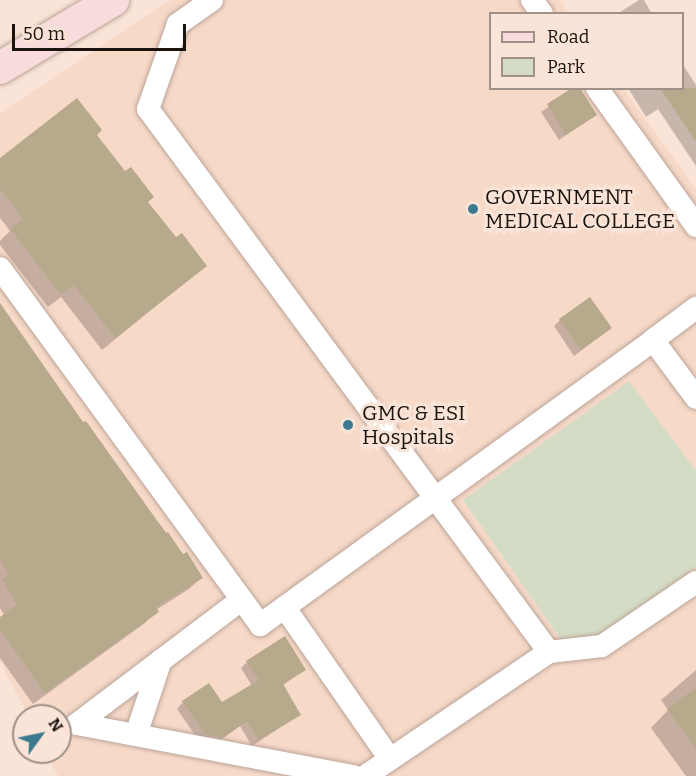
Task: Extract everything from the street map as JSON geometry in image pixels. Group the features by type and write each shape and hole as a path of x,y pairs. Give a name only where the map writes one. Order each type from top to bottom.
{"street":[{"path":"0,68 113,0"},
{"path":"212,0 178,24 148,109 549,652"},
{"path":"598,90 696,226"},
{"path":"0,268 260,625 696,308"},
{"path":"653,340 696,398"},
{"path":"365,776 549,652 602,646 696,582"},
{"path":"241,600 77,724 353,776"},
{"path":"285,608 390,759"},
{"path":"136,735 161,660"}],"shaded area":[{"name":"GMC & ESI Hospitals","path":"170,0 560,0 568,12 489,12 489,90 625,90 696,189 696,776 58,776 52,764 72,764 72,704 22,704 0,661 0,114"}],"green space":[{"path":"629,381 696,471 696,567 573,657 463,500"}],"building":[{"path":"696,88 696,142 661,90"},
{"path":"569,90 581,90 597,115 566,135 547,104"},
{"path":"77,98 102,130 97,135 125,171 131,167 154,197 148,202 176,237 182,233 207,266 115,338 74,285 61,295 10,229 23,219 0,189 0,158"},
{"path":"590,297 612,328 581,350 559,319"},
{"path":"0,303 83,422 86,421 166,533 168,532 183,554 187,552 203,578 156,607 159,612 45,693 0,630 0,617 17,605 2,579 9,574 0,560"},
{"path":"285,636 306,670 283,684 301,715 259,740 247,721 223,738 206,734 182,701 209,683 222,702 259,680 246,661"},
{"path":"696,688 696,749 667,709"}],"place":[{"name":"GOVERNMENT MEDICAL COLLEGE","path":"473,209"},
{"name":"GMC & ESI Hospitals","path":"348,425"}]}
